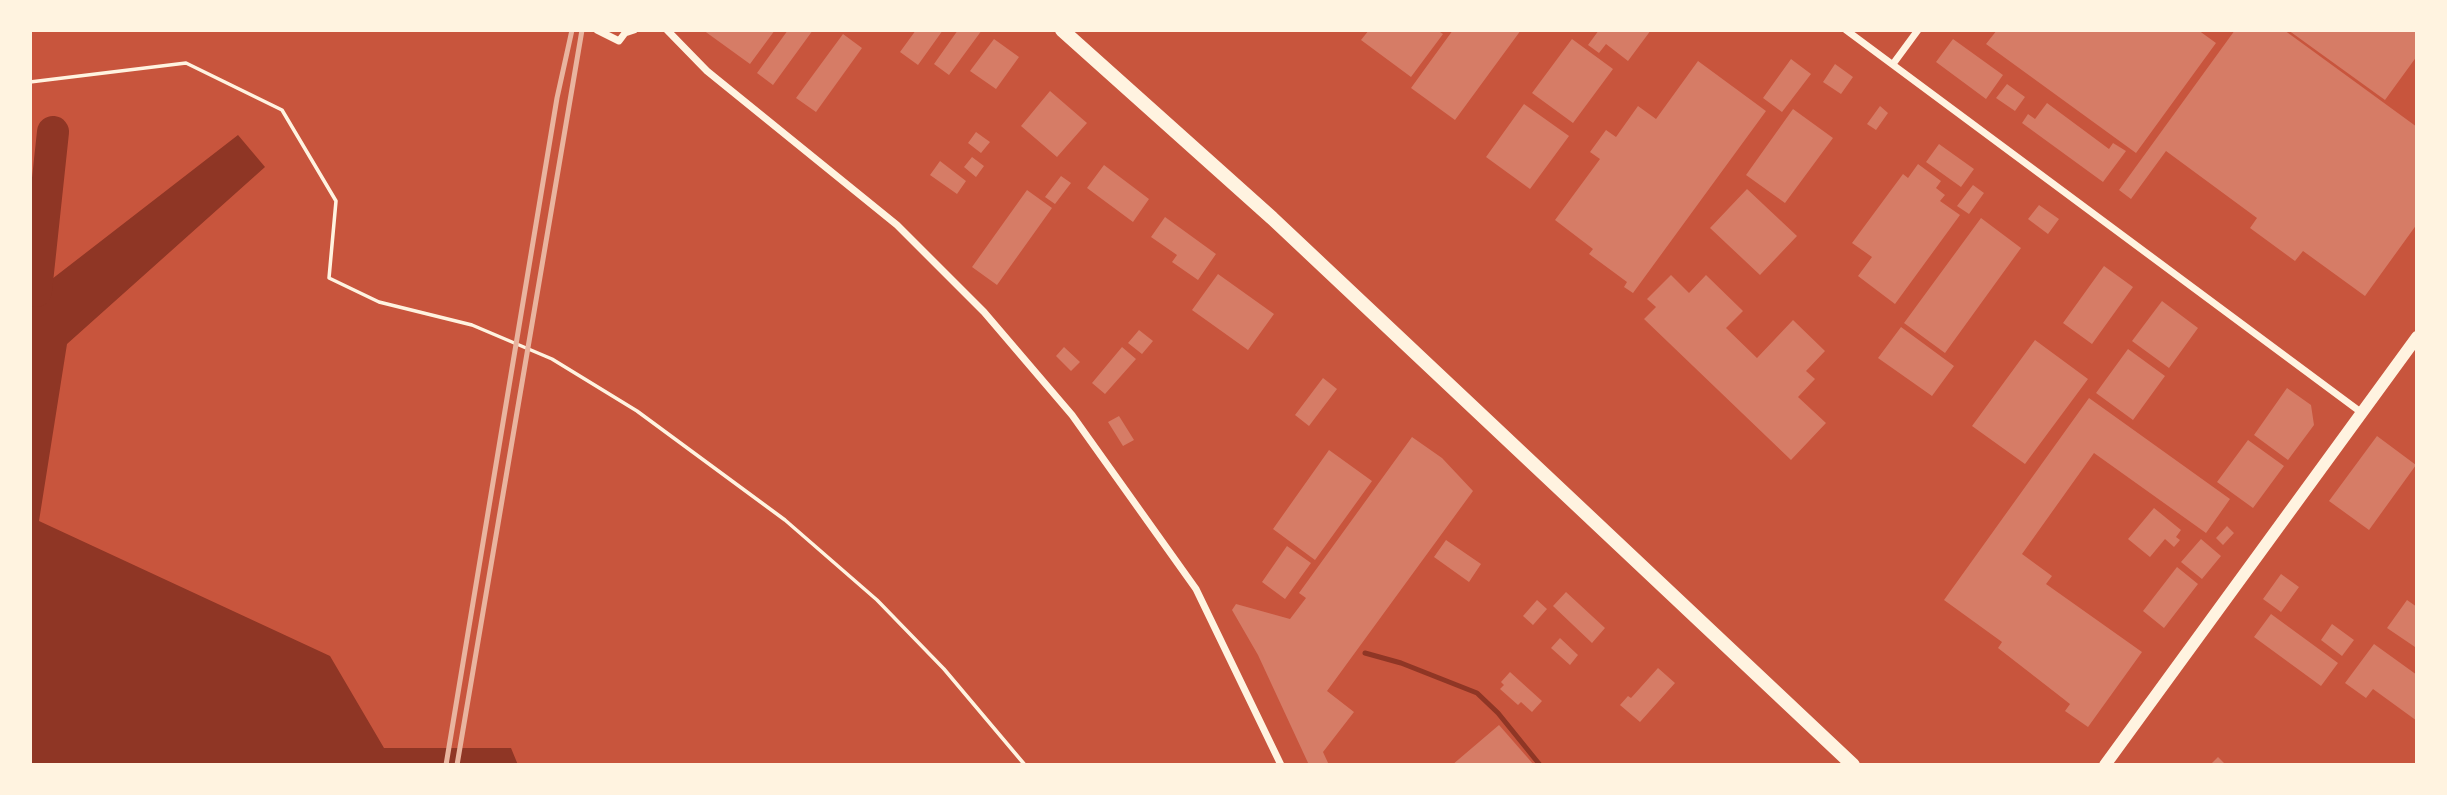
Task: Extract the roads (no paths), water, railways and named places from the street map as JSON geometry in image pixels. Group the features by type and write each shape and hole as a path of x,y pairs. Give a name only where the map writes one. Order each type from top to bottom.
{"main road":[{"path":"1062,30 1272,218 1853,765"}],"street":[{"path":"597,30 619,41 625,33 634,30"},
{"path":"667,30 707,71 897,225 984,312 1072,415 1196,589 1282,765"},
{"path":"1846,30 2362,413"},
{"path":"1893,64 1918,30"},
{"path":"2105,765 2417,337"}],"waterway":[{"path":"36,291 53,132"},
{"path":"1365,653 1401,663 1477,693 1498,713 1540,765"}],"railway":[{"path":"446,765 557,98 572,30"},
{"path":"457,765 582,30"}]}
